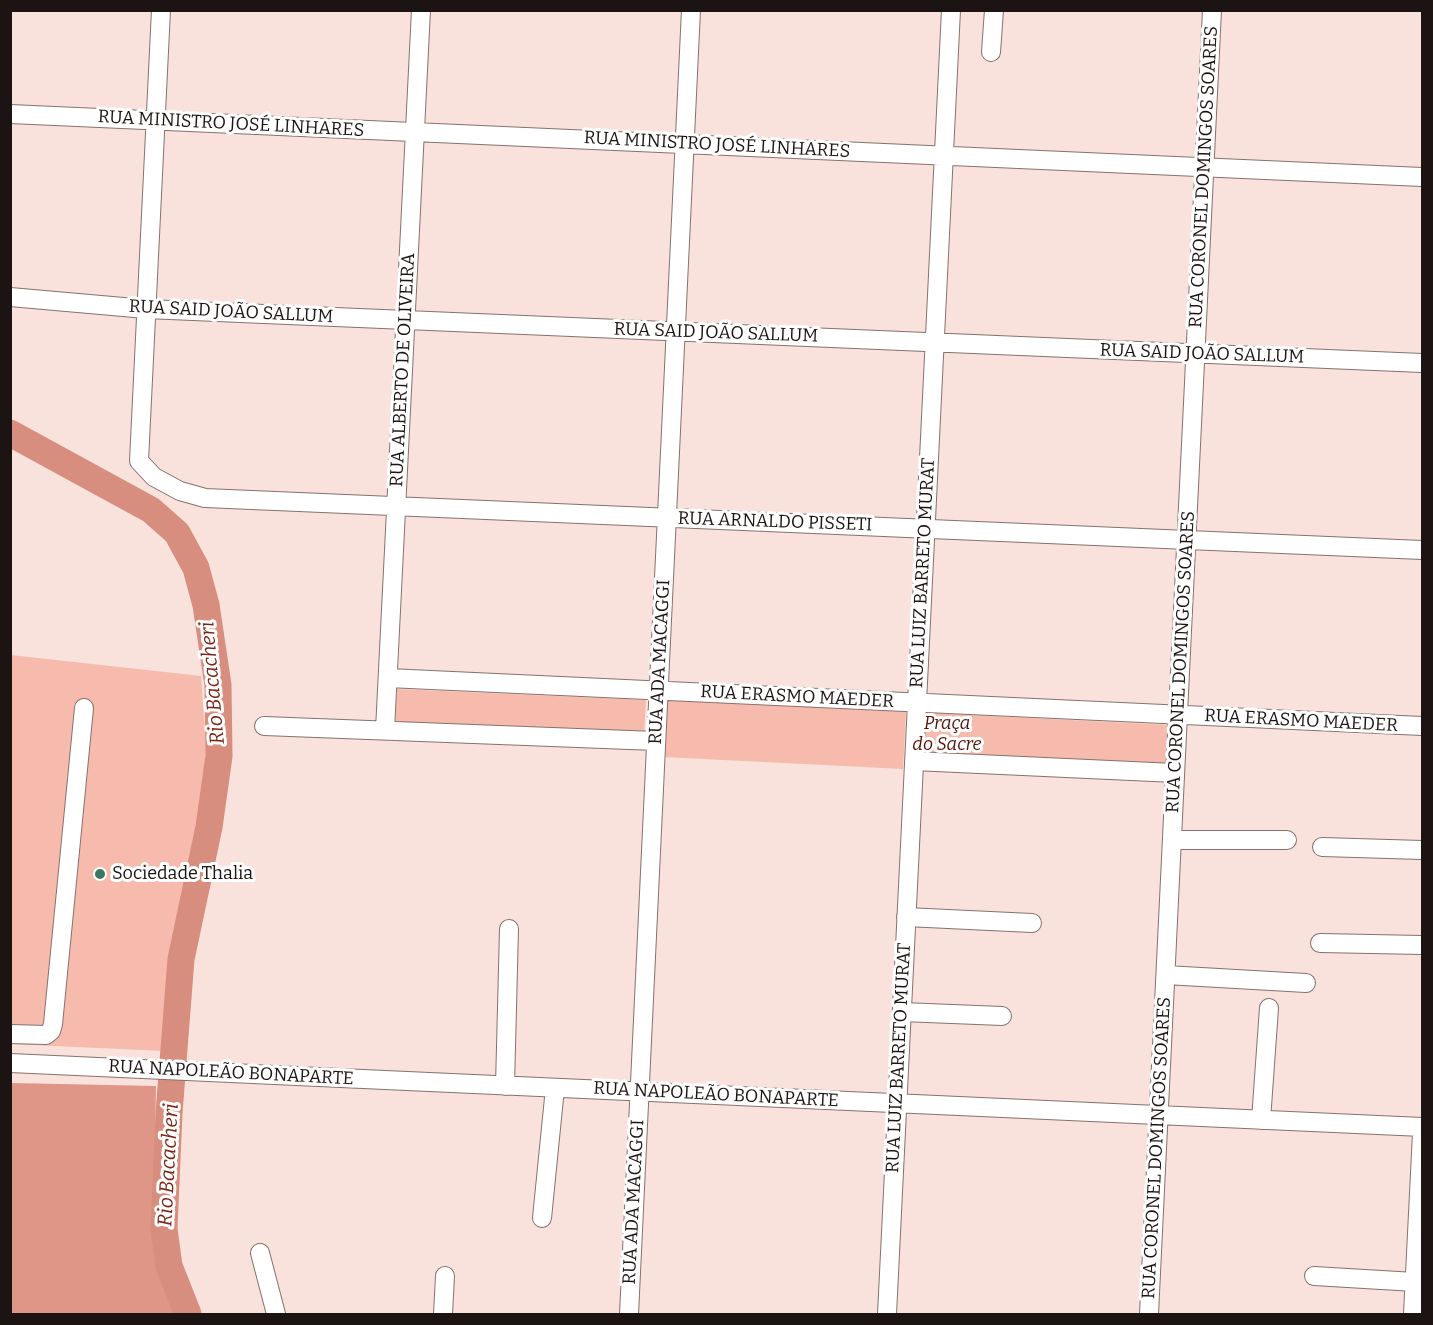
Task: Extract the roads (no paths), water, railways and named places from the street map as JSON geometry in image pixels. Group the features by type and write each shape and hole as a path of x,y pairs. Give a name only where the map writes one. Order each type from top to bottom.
{"street":[{"path":"146,309 161,10"},
{"name":"RUA ALBERTO DE OLIVEIRA","path":"385,730 422,10"},
{"name":"RUA ADA MACAGGI","path":"628,1314 691,10"},
{"name":"RUA LUIZ BARRETO MURAT","path":"887,1314 951,10"},
{"path":"991,52 994,10"},
{"name":"RUA CORONEL DOMINGOS SOARES","path":"1149,1314 1212,10"},
{"name":"RUA MINISTRO JOSÉ LINHARES","path":"10,114 1422,177"},
{"name":"RUA SAID JOÃO SALLUM","path":"10,297 146,309 1422,363"},
{"name":"RUA ARNALDO PISSETI","path":"146,309 139,461 144,470 166,485 205,498 1422,550"},
{"name":"RUA ERASMO MAEDER","path":"388,678 1422,726"},
{"path":"10,1034 46,1035 51,1031 53,1024 84,708"},
{"path":"264,726 656,741"},
{"path":"914,761 1175,773"},
{"path":"1172,840 1287,840"},
{"path":"1322,847 1422,850"},
{"path":"906,917 1032,923"},
{"path":"505,1086 509,930"},
{"path":"1320,943 1422,945"},
{"path":"1166,975 1306,983"},
{"path":"1261,1120 1269,1008"},
{"path":"902,1012 1002,1016"},
{"name":"RUA NAPOLEÃO BONAPARTE","path":"10,1063 1422,1127"},
{"path":"542,1218 555,1088"},
{"path":"1413,1314 1422,1133"},
{"path":"260,1253 276,1314"},
{"path":"443,1314 445,1276"},
{"path":"1314,1276 1415,1282"}],"waterway":[{"name":"Rio Bacacheri","path":"10,433 151,510 177,533 196,568 206,605 218,685 219,756 209,827 181,959 169,1113 164,1229 169,1266 188,1314"}],"place":[{"name":"Sociedade Thalia","path":"100,874"}],"park label":[{"name":"Praça do Sacre","path":"947,734"}]}
